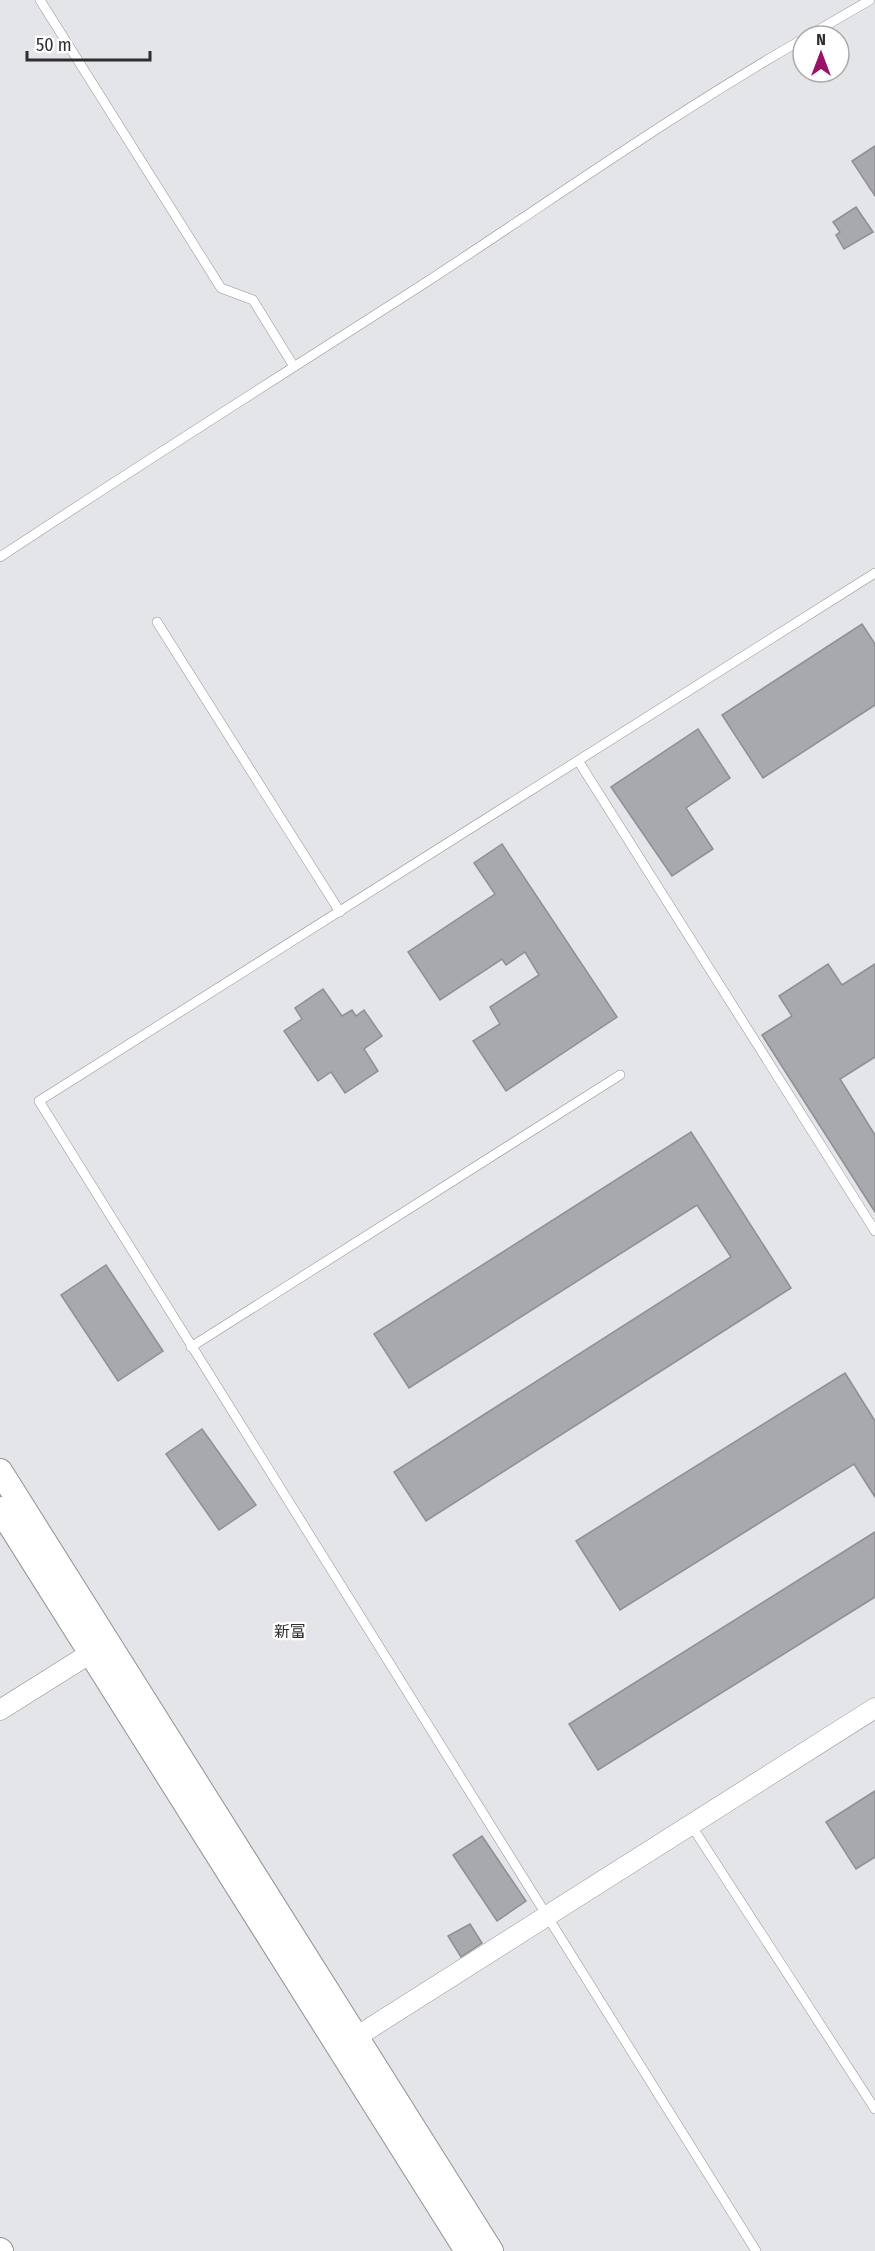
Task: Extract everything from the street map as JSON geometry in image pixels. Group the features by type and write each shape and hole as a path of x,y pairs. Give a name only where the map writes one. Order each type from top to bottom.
{"street":[{"path":"0,1471 99,1648 348,2042 491,2251"},
{"path":"0,1509 99,1648"},
{"path":"0,1710 99,1648"},
{"path":"348,2042 875,1708"},
{"path":"348,2042 467,2251"}],"lane":[{"path":"40,0 221,288 253,300 293,365"},
{"path":"829,24 870,0"},
{"path":"0,556 293,365 791,47"},
{"path":"756,2251 190,1347 39,1101 875,573"},
{"path":"157,622 340,912"},
{"path":"579,762 875,1231"},
{"path":"190,1347 620,1075"},
{"path":"691,1825 875,2109"}],"building":[{"path":"875,146 875,196 852,161"},
{"path":"856,207 873,232 844,249 836,235 840,232 833,222"},
{"path":"862,624 875,644 875,705 763,778 722,715"},
{"path":"698,729 730,778 686,808 713,849 672,876 611,787"},
{"path":"502,844 617,1017 506,1091 473,1041 500,1024 490,1007 539,975 525,952 506,965 502,959 440,1000 408,952 495,894 474,863"},
{"path":"828,964 842,985 875,964 875,1057 840,1079 875,1135 875,1212 762,1035 792,1016 779,996"},
{"path":"323,989 342,1016 352,1010 356,1016 364,1010 382,1036 364,1049 378,1071 345,1093 331,1072 318,1081 284,1031 302,1019 295,1008"},
{"path":"691,1132 791,1288 426,1521 394,1472 731,1257 697,1205 409,1388 374,1334"},
{"path":"106,1265 163,1351 118,1381 61,1295"},
{"path":"845,1373 875,1421 875,1497 854,1464 620,1610 576,1541"},
{"path":"202,1429 256,1505 219,1530 166,1454"},
{"path":"875,1532 875,1597 598,1770 569,1724"},
{"path":"875,1791 875,1857 856,1869 826,1822"},
{"path":"482,1836 526,1901 497,1921 453,1855"},
{"path":"470,1924 482,1943 461,1957 448,1936"}],"district":[{"name":"新富","path":"290,1631"}]}
